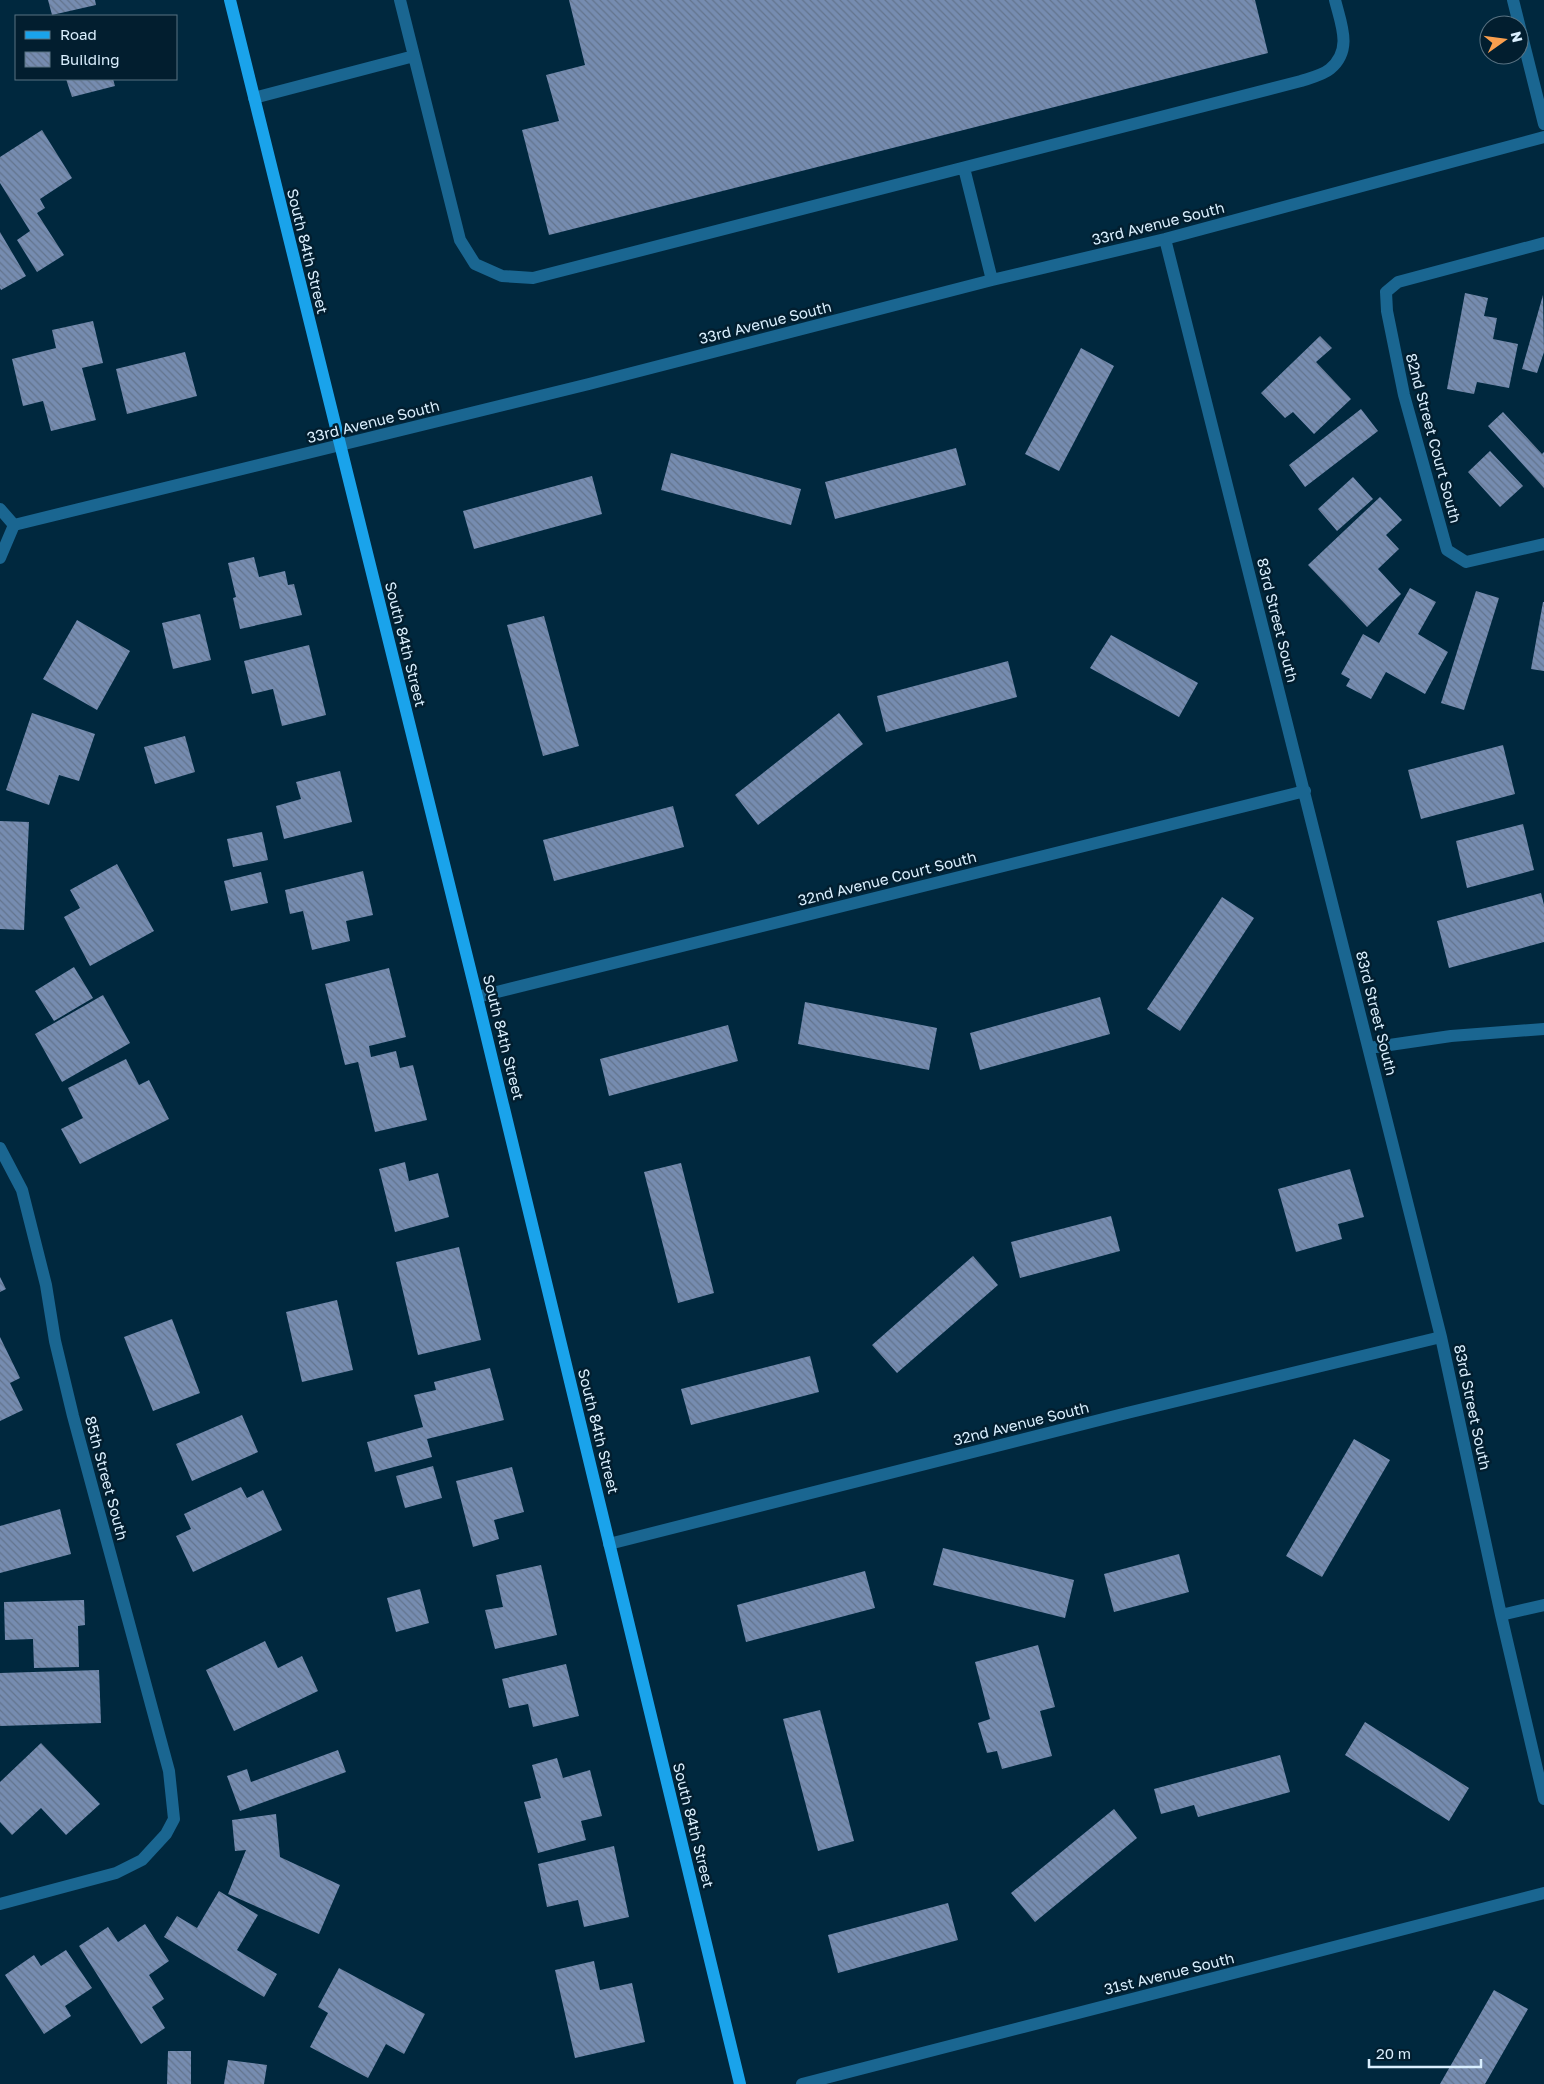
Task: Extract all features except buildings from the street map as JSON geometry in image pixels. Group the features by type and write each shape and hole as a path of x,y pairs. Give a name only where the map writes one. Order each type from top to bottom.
{"main road":[{"name":"South 84th Street","path":"230,0 477,997 740,2084"}],"street":[{"path":"400,0 460,240 475,264 502,276 533,278 1301,81 1330,69 1342,55 1345,40 1336,0"},
{"path":"1513,0 1544,124"},
{"path":"254,98 414,56"},
{"name":"33rd Avenue South","path":"14,525 608,379 992,280 1165,239 1544,137"},
{"path":"964,168 992,280"},
{"name":"83rd Street South","path":"1165,239 1441,1337 1501,1615 1544,1799"},
{"name":"82nd Street Court South","path":"1544,243 1398,282 1386,292 1387,311 1404,395 1447,550 1466,562 1544,544"},
{"path":"0,508 14,525 0,558"},
{"name":"32nd Avenue Court South","path":"477,997 1305,790"},
{"path":"1369,1048 1451,1036 1544,1029"},
{"name":"85th Street South","path":"0,1148 22,1190 46,1285 56,1341 73,1416 169,1771 174,1819 166,1834 142,1860 116,1873 0,1904"},
{"name":"32nd Avenue South","path":"609,1544 1127,1413 1441,1337"},
{"path":"1501,1615 1544,1605"},
{"name":"31st Avenue South","path":"802,2084 1544,1894"}]}
